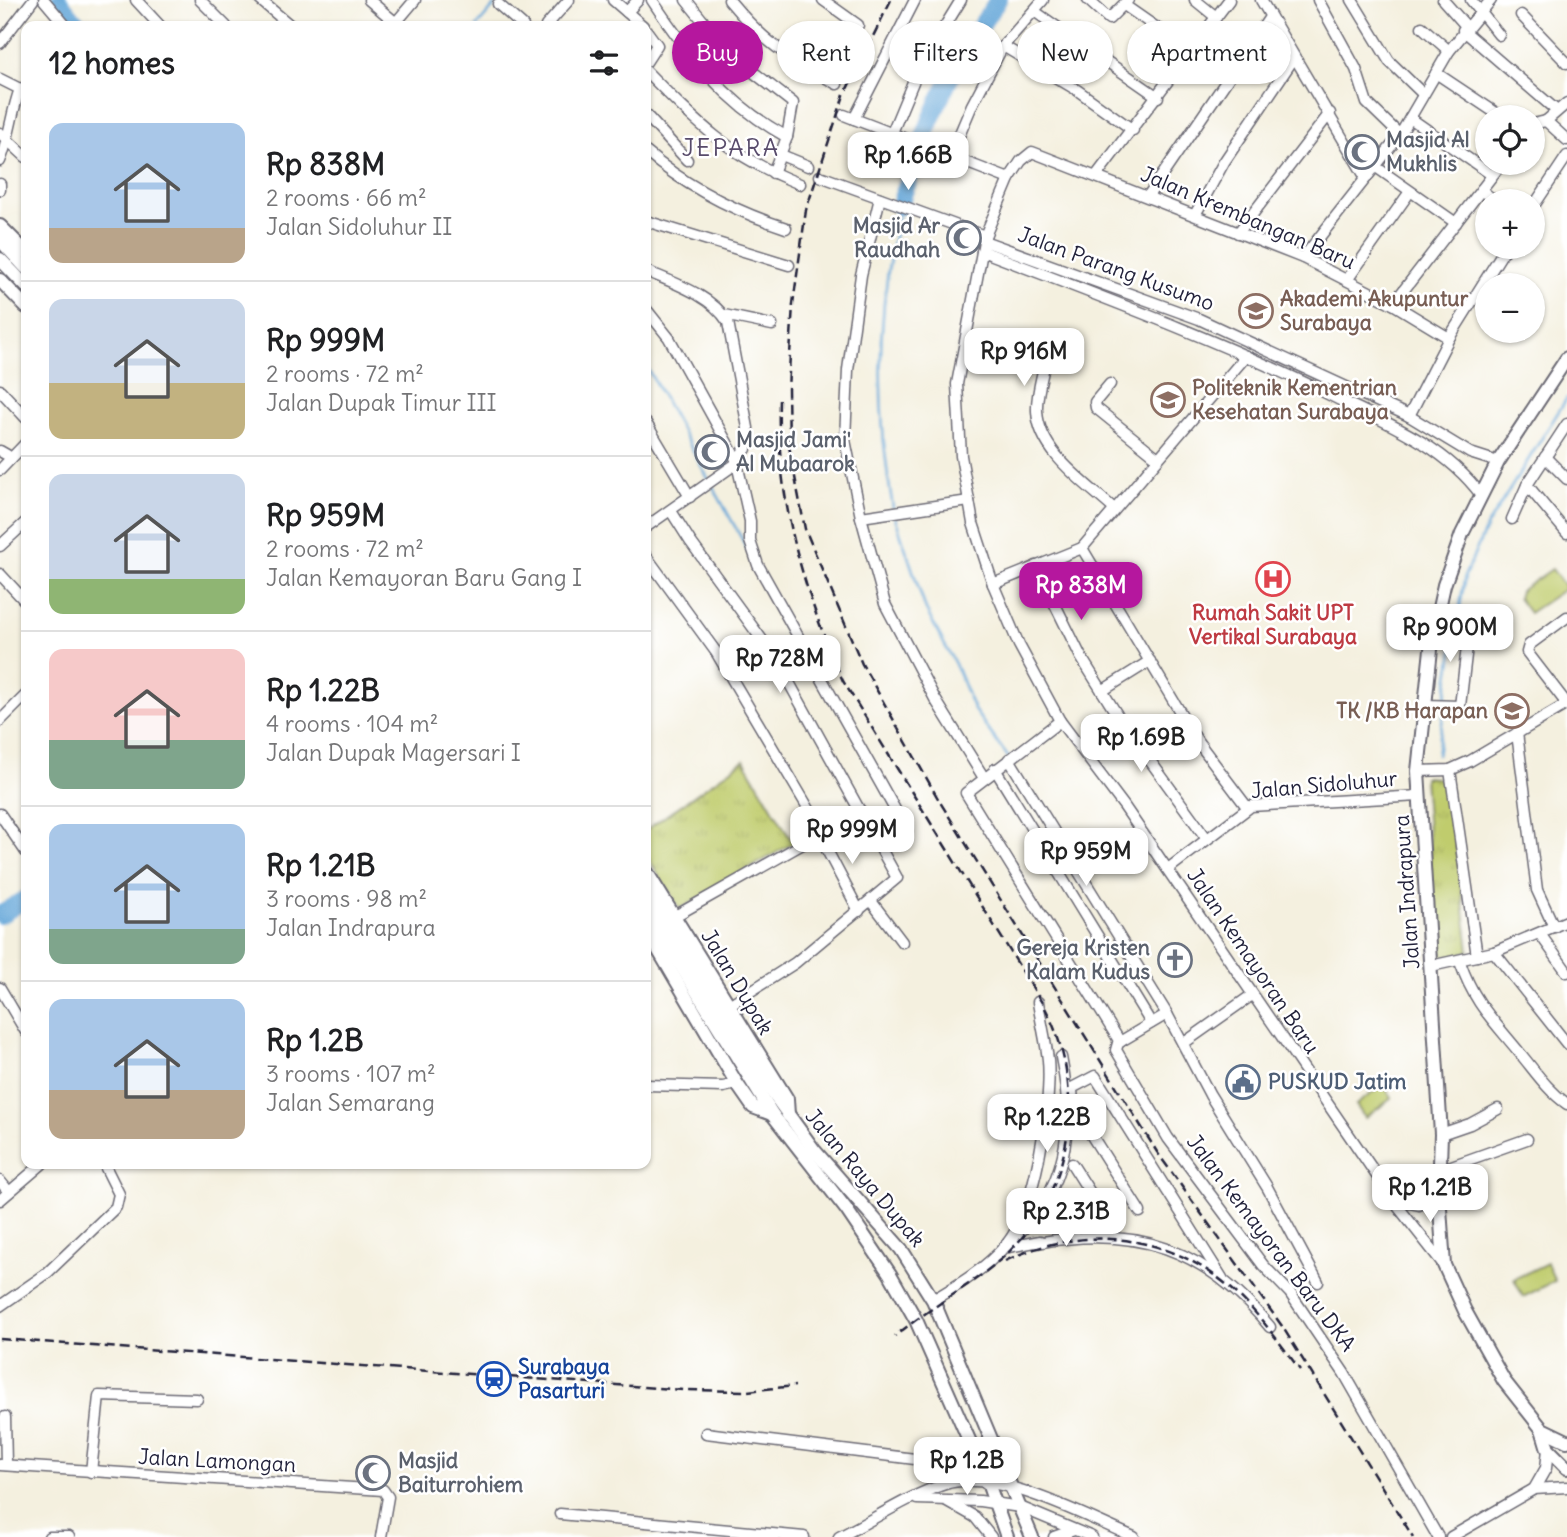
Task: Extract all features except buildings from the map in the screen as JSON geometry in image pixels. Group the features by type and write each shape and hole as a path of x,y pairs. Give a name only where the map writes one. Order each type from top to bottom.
{"main road":[{"path":"0,226 21,248"},
{"path":"0,240 21,263"},
{"path":"0,259 21,281"},
{"path":"0,280 21,302"},
{"name":"Jalan Indrapura","path":"1542,1429 1504,1381 1465,1311 1444,1265 1439,1194 1441,1133 1418,771 1429,705 1432,640 1444,585 1481,495 1498,462 1567,358"},
{"name":"Jalan Dupak","path":"651,879 787,1099 788,1115"},
{"name":"Jalan Raya Dupak","path":"651,899 719,1011 788,1115 891,1236 933,1300 1032,1537"},
{"name":"Jalan Raya Dupak","path":"651,919 679,975 772,1114 876,1251 916,1320 988,1483 1007,1537"},
{"path":"651,936 679,975 737,1084 753,1107 772,1114"},
{"path":"876,1251 891,1236"},
{"path":"1542,1429 1567,1441"},
{"path":"1542,1429 1548,1449 1567,1468"}],"street":[{"path":"0,43 33,0"},
{"path":"44,0 62,21"},
{"path":"136,0 152,21"},
{"path":"200,0 221,21"},
{"path":"260,0 285,21"},
{"path":"369,0 390,21"},
{"path":"397,21 415,0"},
{"path":"550,21 569,0"},
{"path":"613,0 637,21"},
{"path":"627,12 638,0"},
{"path":"652,0 692,59 720,90 787,136"},
{"path":"686,0 730,54 794,106 787,136 773,173"},
{"path":"729,0 764,40 777,50"},
{"path":"823,0 852,21"},
{"path":"854,119 915,0"},
{"path":"891,135 918,70 961,0"},
{"path":"1043,0 1003,46 1077,90 1133,130"},
{"path":"1088,0 1106,18 1114,16 1126,3 1150,21"},
{"path":"1195,0 1216,17"},
{"path":"1213,21 1229,0"},
{"path":"1261,0 1366,178"},
{"path":"1318,0 1356,69 1367,103 1400,135"},
{"path":"1352,0 1390,61 1422,93"},
{"path":"1443,0 1465,28 1558,111"},
{"path":"1471,0 1499,35"},
{"path":"1303,258 1400,135 1422,93 1449,51 1465,28 1491,0"},
{"path":"498,4 517,21"},
{"path":"1034,11 1158,97"},
{"path":"1521,15 1567,64"},
{"path":"1148,195 1270,17"},
{"path":"1422,27 1449,51"},
{"path":"651,39 657,48 651,56"},
{"path":"1196,213 1224,162 1294,58"},
{"path":"1436,74 1484,105"},
{"path":"651,76 708,133 750,162 800,184"},
{"path":"0,79 21,87"},
{"path":"950,157 983,84"},
{"path":"1097,176 1167,84"},
{"path":"0,161 10,139 21,96"},
{"path":"1567,103 1545,121 1567,140"},
{"path":"1238,233 1330,113"},
{"path":"844,115 1009,178"},
{"path":"1410,118 1475,163"},
{"path":"651,120 687,160"},
{"path":"0,133 21,151"},
{"name":"Jalan Krembangan Baru","path":"1027,156 1037,152 1196,213 1238,233 1303,258 1393,304 1449,338"},
{"path":"781,155 808,166"},
{"path":"651,156 674,174 724,205 786,228"},
{"name":"Jalan Kemayoran Baru","path":"1027,156 1009,178 984,243 957,384 961,456 969,501 993,584 1019,645 1060,721 1168,869 1393,1200 1444,1265"},
{"path":"1545,189 1567,156"},
{"path":"1376,167 1409,193 1456,223"},
{"path":"1481,189 1492,175"},
{"path":"820,176 880,198 984,243"},
{"path":"0,184 0,190"},
{"path":"1347,280 1409,193"},
{"path":"1393,304 1475,197"},
{"path":"880,198 861,275 846,402 845,440 861,517 885,604 924,678 984,778 1060,721"},
{"path":"651,223 789,265"},
{"name":"Jalan Parang Kusumo","path":"984,243 1159,304 1409,416 1470,453 1498,462"},
{"name":"Jalan Parang Kusumo","path":"984,243 1246,356 1407,433 1461,471 1481,495"},
{"path":"1409,416 1449,338 1499,259"},
{"path":"651,273 690,290 724,315 728,322 747,414 748,442 736,461 651,524"},
{"path":"1154,317 1159,304"},
{"path":"651,315 670,338 736,461 750,521 748,535 755,558 906,831"},
{"path":"724,315 772,325"},
{"path":"993,584 1083,548 1246,356"},
{"path":"1046,357 1037,409 1042,436 1060,459 1114,509"},
{"path":"1312,386 1318,374"},
{"path":"1110,384 1095,402 1096,408 1158,458"},
{"path":"0,390 21,413"},
{"path":"1512,519 1527,485 1545,457 1563,439 1567,424"},
{"path":"651,431 690,497"},
{"path":"0,470 21,448"},
{"path":"1461,471 1470,453"},
{"path":"1545,457 1567,479"},
{"path":"1527,485 1567,533"},
{"path":"861,517 969,501"},
{"path":"671,511 706,564 776,659 897,878 795,963 729,1005"},
{"path":"0,546 21,527"},
{"path":"1083,548 1198,742 1247,807"},
{"path":"651,563 716,652 821,834 859,911"},
{"path":"1036,566 1081,657 1102,691 1207,839"},
{"path":"0,574 21,597"},
{"path":"1418,771 1450,770 1567,704 1527,652 1529,645 1567,617"},
{"path":"1429,705 1460,706 1468,638"},
{"path":"1102,691 1150,661"},
{"path":"0,721 21,700"},
{"path":"1517,733 1537,890 1554,927"},
{"path":"1009,759 1167,1014 1318,1282"},
{"path":"995,769 1151,1023"},
{"path":"1450,770 1477,956"},
{"name":"Jalan Kemayoran Baru DKA","path":"984,778 966,793 1118,1044 1168,1138 1263,1265 1290,1293 1344,1373 1438,1537"},
{"name":"Jalan Sidoluhur","path":"1168,869 1247,807 1419,796"},
{"path":"674,916 861,811"},
{"path":"0,814 21,845"},
{"path":"871,901 902,942"},
{"path":"1431,967 1494,952 1567,921"},
{"path":"1540,934 1567,972"},
{"path":"1494,952 1567,1044"},
{"path":"1460,962 1470,990 1492,1023 1552,1093 1567,1104"},
{"path":"0,988 21,1024"},
{"path":"1184,1043 1252,995"},
{"path":"1005,1246 1021,1217 1037,1165 1046,1110 1048,1062 1038,1002"},
{"path":"1118,1044 1167,1014"},
{"path":"933,1300 981,1270 1040,1210 1058,1170 1070,1104 1061,1057"},
{"path":"1140,1212 1073,1106 1072,1088 1097,1076 1222,1278"},
{"path":"651,1085 723,1087 737,1084"},
{"path":"1441,1133 1470,1124 1498,1109"},
{"path":"1440,1170 1527,1139"},
{"path":"1072,1164 1101,1210 1101,1230"},
{"path":"0,1200 36,1169"},
{"path":"1,1302 46,1274 116,1207 119,1194 107,1169"},
{"path":"0,1181 9,1192"},
{"path":"1393,1200 1419,1205 1439,1194"},
{"path":"1037,1243 1056,1234 1101,1230 1134,1233"},
{"path":"1005,1246 1095,1236 1155,1243 1197,1261 1222,1278 1250,1303 1270,1327"},
{"path":"91,1472 99,1396 197,1399"},
{"path":"3,1465 5,1417"},
{"path":"706,1433 947,1463 960,1472"},
{"path":"1534,1489 1546,1468 1548,1449"},
{"path":"839,1537 946,1483 960,1472 973,1451"},
{"name":"Jalan Lamongan","path":"3,1465 383,1490 388,1497 381,1537"},
{"path":"946,1483 988,1483 1013,1488 1134,1537"},
{"path":"1451,1537 1534,1489 1567,1487"},
{"path":"914,1499 1020,1507 1092,1537"},
{"path":"947,1500 975,1517 991,1537"},
{"path":"560,1514 804,1537"},
{"path":"1054,1537 1074,1530"},
{"path":"49,1537 69,1537"}],"green space":[{"path":"1552,569 1566,588 1529,613 1518,598 1520,591"},
{"path":"744,760 793,843 680,909 651,863 651,826"},
{"path":"1424,777 1448,779 1469,951 1437,959"},
{"path":"1383,1085 1392,1098 1365,1118 1356,1105"},
{"path":"1547,1263 1555,1281 1523,1297 1514,1279"}],"waterway":[{"path":"58,0 75,21"},
{"path":"900,206 940,99 960,60 998,0"},
{"path":"481,21 495,5"},
{"path":"893,508 883,433 881,358 886,283 900,209"},
{"path":"651,375 709,480"},
{"path":"1445,703 1465,575 1487,526 1567,398"},
{"path":"712,485 748,550"},
{"path":"894,514 926,610 955,664 974,710 1008,757"},
{"path":"1437,755 1444,710"},
{"path":"0,915 21,902"}],"railway":[{"path":"891,0 844,95 806,210 793,304 788,389 789,446 805,529 862,664 940,802 1157,1152 1282,1326 1413,1537"},
{"path":"779,400 779,437 787,509 804,579 843,681 1044,1006 1058,1038 1066,1072 1069,1107 1066,1141 1058,1174 1044,1206 1025,1234 1000,1260 895,1336"},
{"path":"1005,1261 1062,1242 1091,1239 1120,1240 1176,1254 1202,1267 1238,1294 1300,1370"},
{"path":"0,1339 684,1390 747,1391 795,1386"}],"place":[{"name":"Masjid Al Mukhlis","path":"1362,152"},
{"name":"Masjid Ar Raudhah","path":"964,238"},
{"name":"Akademi Akupuntur Surabaya","path":"1256,311"},
{"name":"Politeknik Kementrian Kesehatan Surabaya","path":"1168,400"},
{"name":"Masjid Jami' Al Mubaarok","path":"712,452"},
{"name":"Rumah Sakit UPT Vertikal Surabaya","path":"1273,579"},
{"name":"TK /KB Harapan","path":"1512,711"},
{"name":"Gereja Kristen Kalam Kudus","path":"1175,960"},
{"name":"PUSKUD Jatim","path":"1243,1082"},
{"name":"Surabaya Pasarturi","path":"494,1379"},
{"name":"Masjid Baiturrohiem","path":"373,1473"}],"district":[{"name":"JEPARA","path":"731,148"}]}
